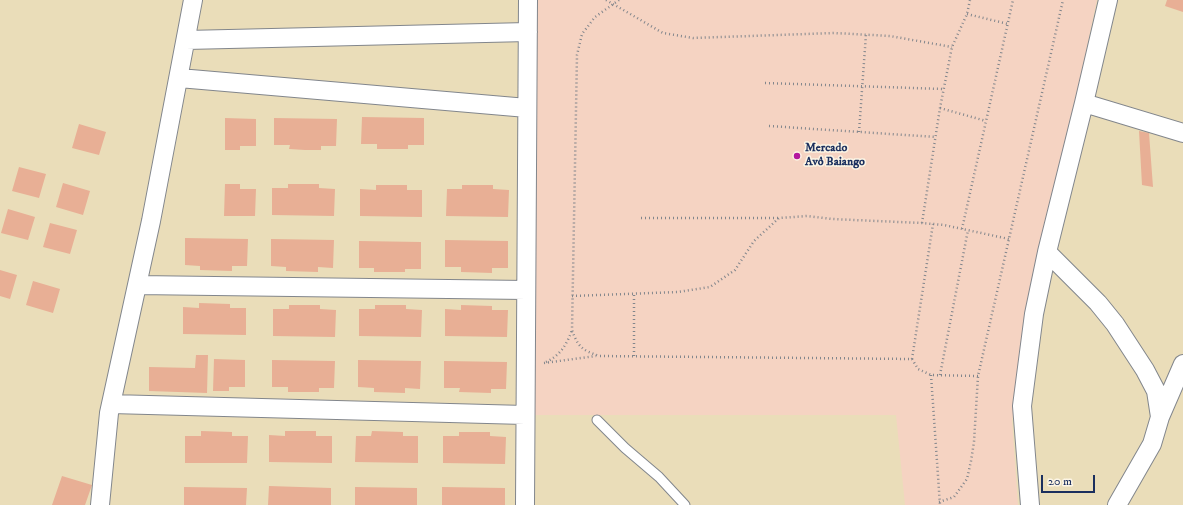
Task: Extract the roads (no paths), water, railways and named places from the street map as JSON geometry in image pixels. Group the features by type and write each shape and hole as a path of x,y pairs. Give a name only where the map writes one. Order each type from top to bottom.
{"street":[{"path":"100,505 109,413 152,221 193,0"},
{"path":"525,505 528,0"},
{"path":"1030,505 1022,406 1034,314 1047,252 1108,0"},
{"path":"186,40 528,32"},
{"path":"178,78 527,108"},
{"path":"1084,103 1183,133"},
{"path":"1047,252 1098,303 1115,324 1156,391 1160,417"},
{"path":"137,285 526,290"},
{"path":"1117,505 1152,444 1160,417 1183,364"},
{"path":"111,404 525,415"}],"lane":[{"path":"597,420 625,448 659,477 685,505"}],"place":[{"name":"Mercado Avô Baiango","path":"797,156"}]}
